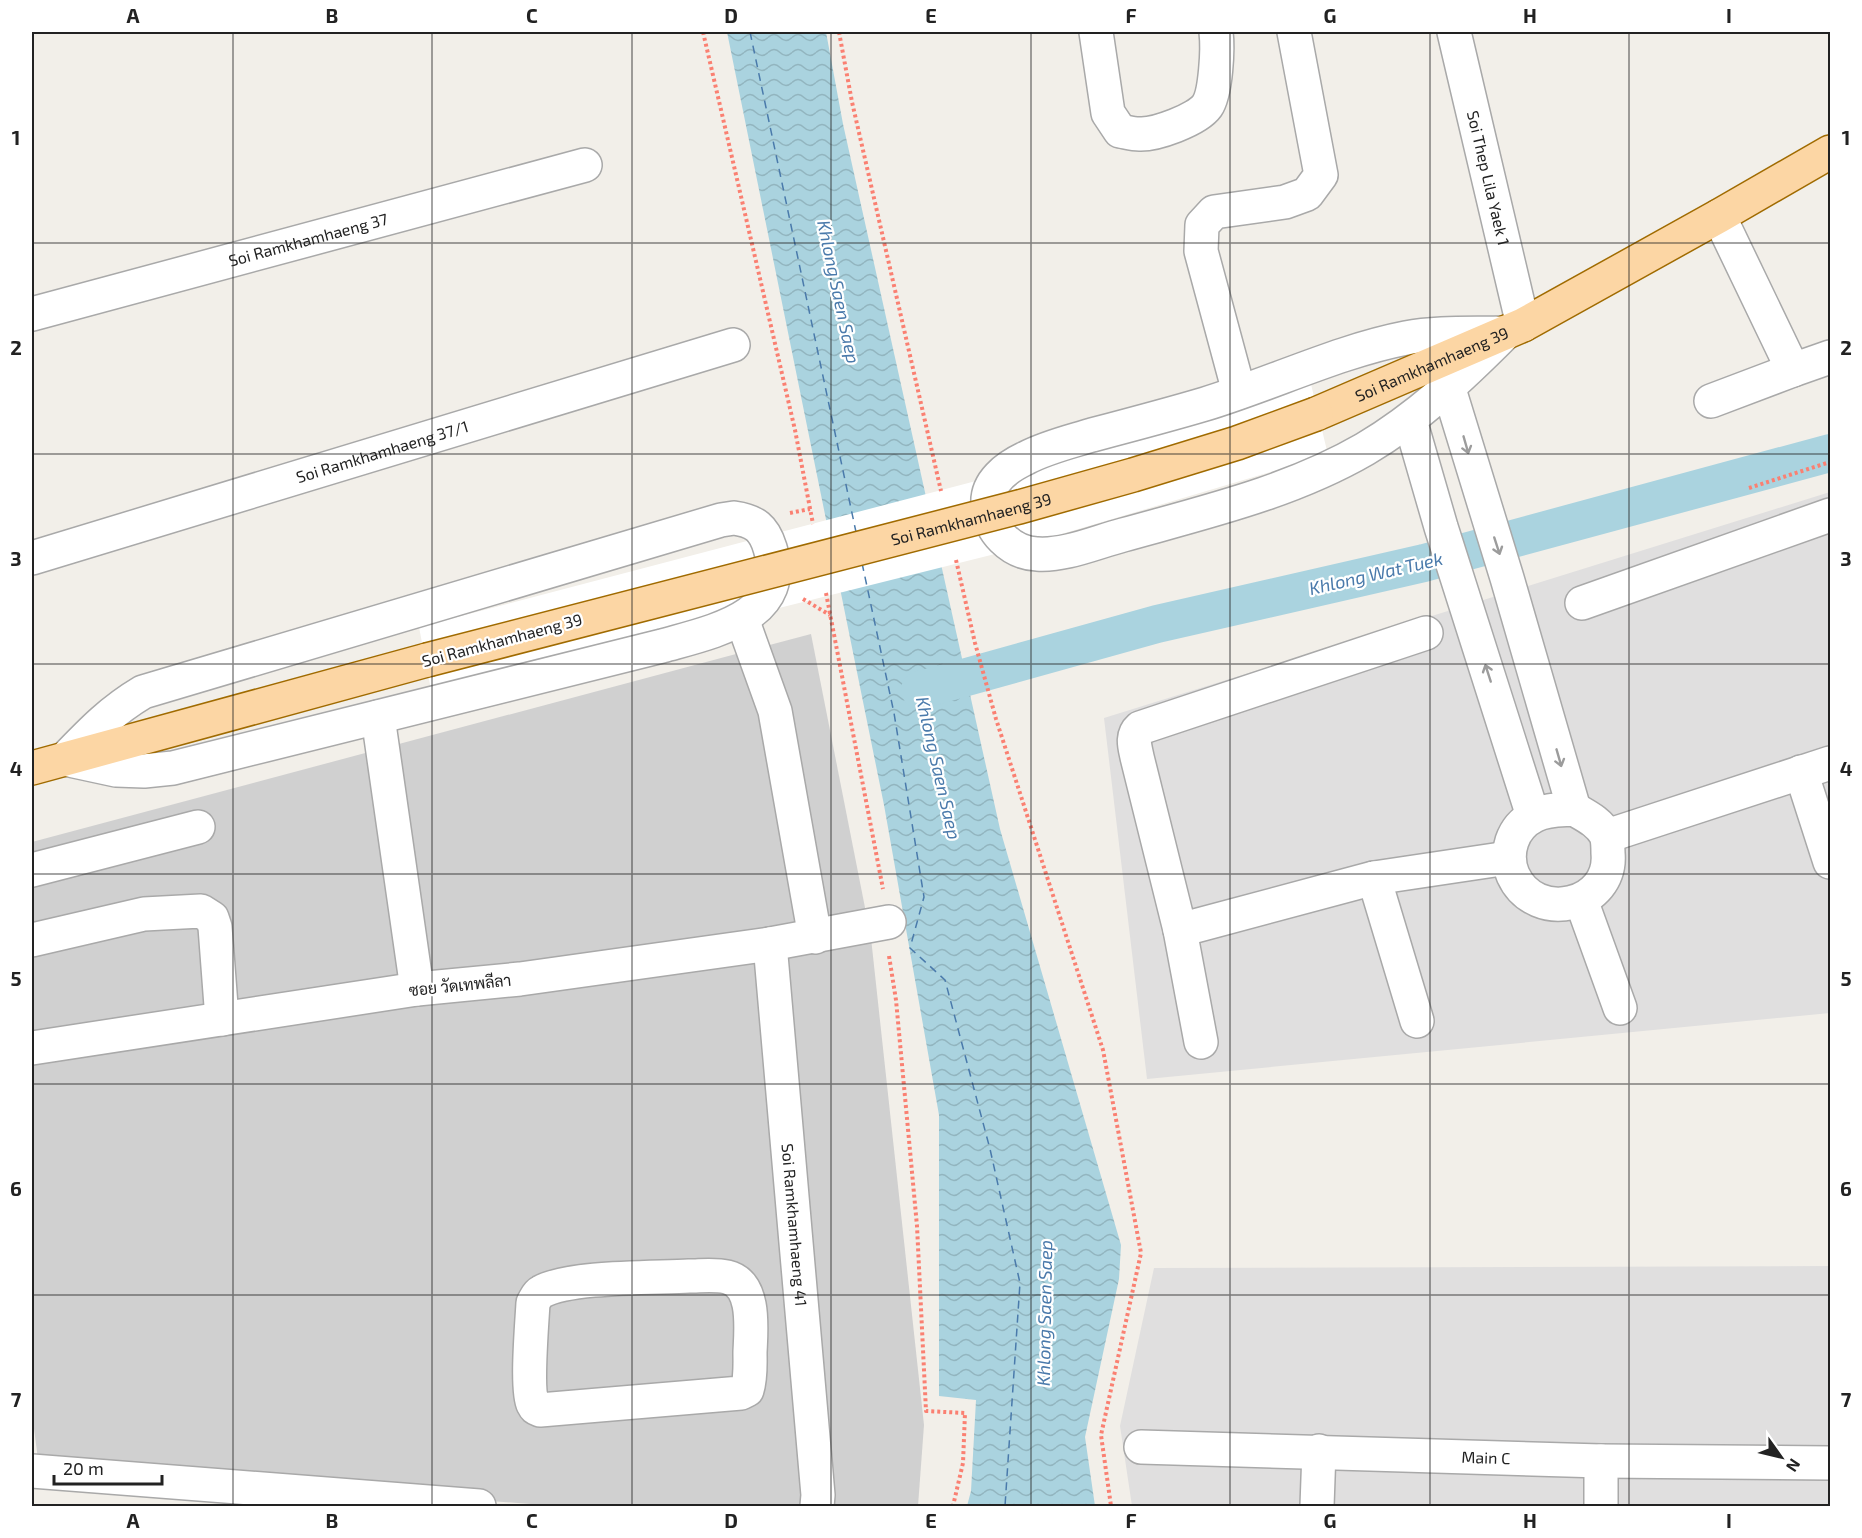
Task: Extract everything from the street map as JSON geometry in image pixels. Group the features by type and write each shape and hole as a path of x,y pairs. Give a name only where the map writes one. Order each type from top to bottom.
{"main road":[{"name":"Soi Ramkhamhaeng 39","path":"32,768 427,660 1133,475 1237,443 1316,414 1514,329 1830,152"}],"street":[{"path":"1096,32 1108,113 1120,131 1141,134 1186,122 1207,105 1212,90 1215,67 1216,32"},
{"path":"1239,392 1201,251 1202,225 1214,212 1285,202 1307,194 1321,175 1294,32"},
{"name":"Soi Thep Lila Yaek 1","path":"1454,32 1514,329"},
{"name":"Soi Ramkhamhaeng 37","path":"32,314 585,165"},
{"path":"1719,216 1793,370"},
{"path":"1514,329 1449,389 1410,420 1318,474 1203,513 1061,552 1036,554 1018,549 1002,540 993,524 988,505 990,488 1003,472 1046,448 1206,403 1373,346 1407,338 1440,334 1514,329"},
{"name":"Soi Ramkhamhaeng 37/1","path":"32,558 734,345"},
{"path":"1711,401 1830,357"},
{"path":"1449,389 1518,613 1574,809"},
{"path":"1410,420 1441,527 1533,816"},
{"path":"1582,603 1830,515"},
{"name":"Soi Ramkhamhaeng 39","path":"734,518 748,520 767,537 775,566 773,581 757,608 742,619 712,632 173,768 144,771 117,770 65,759 99,723 120,706 143,692 722,520 734,518"},
{"path":"1473,626 1518,613"},
{"path":"742,619 775,711 815,937"},
{"path":"1201,1042 1180,930 1134,744 1137,731 1140,728 1426,633"},
{"path":"378,717 417,988"},
{"path":"1607,836 1816,768 1830,861"},
{"path":"1574,809 1594,820 1607,836 1609,862 1597,889 1581,900 1563,905 1551,905 1539,901 1524,891 1514,876 1508,858 1510,842 1533,816 1554,810 1574,809"},
{"path":"32,870 198,827"},
{"path":"1180,930 1374,879 1508,858"},
{"path":"1374,879 1417,1022"},
{"path":"1581,900 1620,1008"},
{"path":"32,940 144,914 201,911 212,918 215,927 222,1019"},
{"name":"ซอย วัดเทพลีลา","path":"32,1044 222,1019 417,988 520,979 770,944 889,922"},
{"name":"Soi Ramkhamhaeng 41","path":"770,944 818,1495 817,1506"},
{"path":"727,1276 741,1285 745,1293 751,1326 749,1384 747,1390 741,1393 540,1410 535,1408 531,1402 533,1303 538,1293 554,1287 588,1281 727,1276"},
{"path":"751,1326 803,1324"},
{"name":"Main C","path":"1141,1446 1601,1461 1830,1463"},
{"path":"1317,1506 1319,1451"},
{"path":"1600,1506 1601,1461"},
{"path":"33,1463 479,1506"}],"path":[{"path":"703,32 795,430 815,533"},
{"path":"839,32 852,102 943,501"},
{"path":"1749,488 1830,462"},
{"path":"956,557 975,643 996,719 1103,1050 1141,1252 1101,1435 1111,1506"},
{"path":"826,592 889,922 888,953 896,1000 917,1226 926,1411 965,1413 963,1463 953,1506"}],"shaded area":[{"path":"1830,492 1830,1013 1147,1079 1104,718"},
{"path":"811,634 871,938 924,1425 918,1506 557,1506 39,1467 32,1413 32,842"},
{"path":"1830,1266 1830,1506 1132,1506 1120,1426 1154,1268"}],"water":[{"name":"Khlong Saen Saep","path":"727,32 826,32 843,124 1000,829 1121,1245 1119,1279 1085,1437 1095,1506 967,1506 971,1491 976,1400 939,1396 939,1115 884,805"}],"pier":[{"path":"1310,380 1328,455 991,555 432,695 419,627 1155,434"}],"waterway":[{"name":"Khlong Wat Tuek","path":"920,690 1157,624 1424,563 1830,453"}],"ferry route":[{"path":"750,32 856,532"},
{"path":"862,563 894,713 924,897 910,948 945,980 990,1149 1020,1283 1005,1506"}]}
